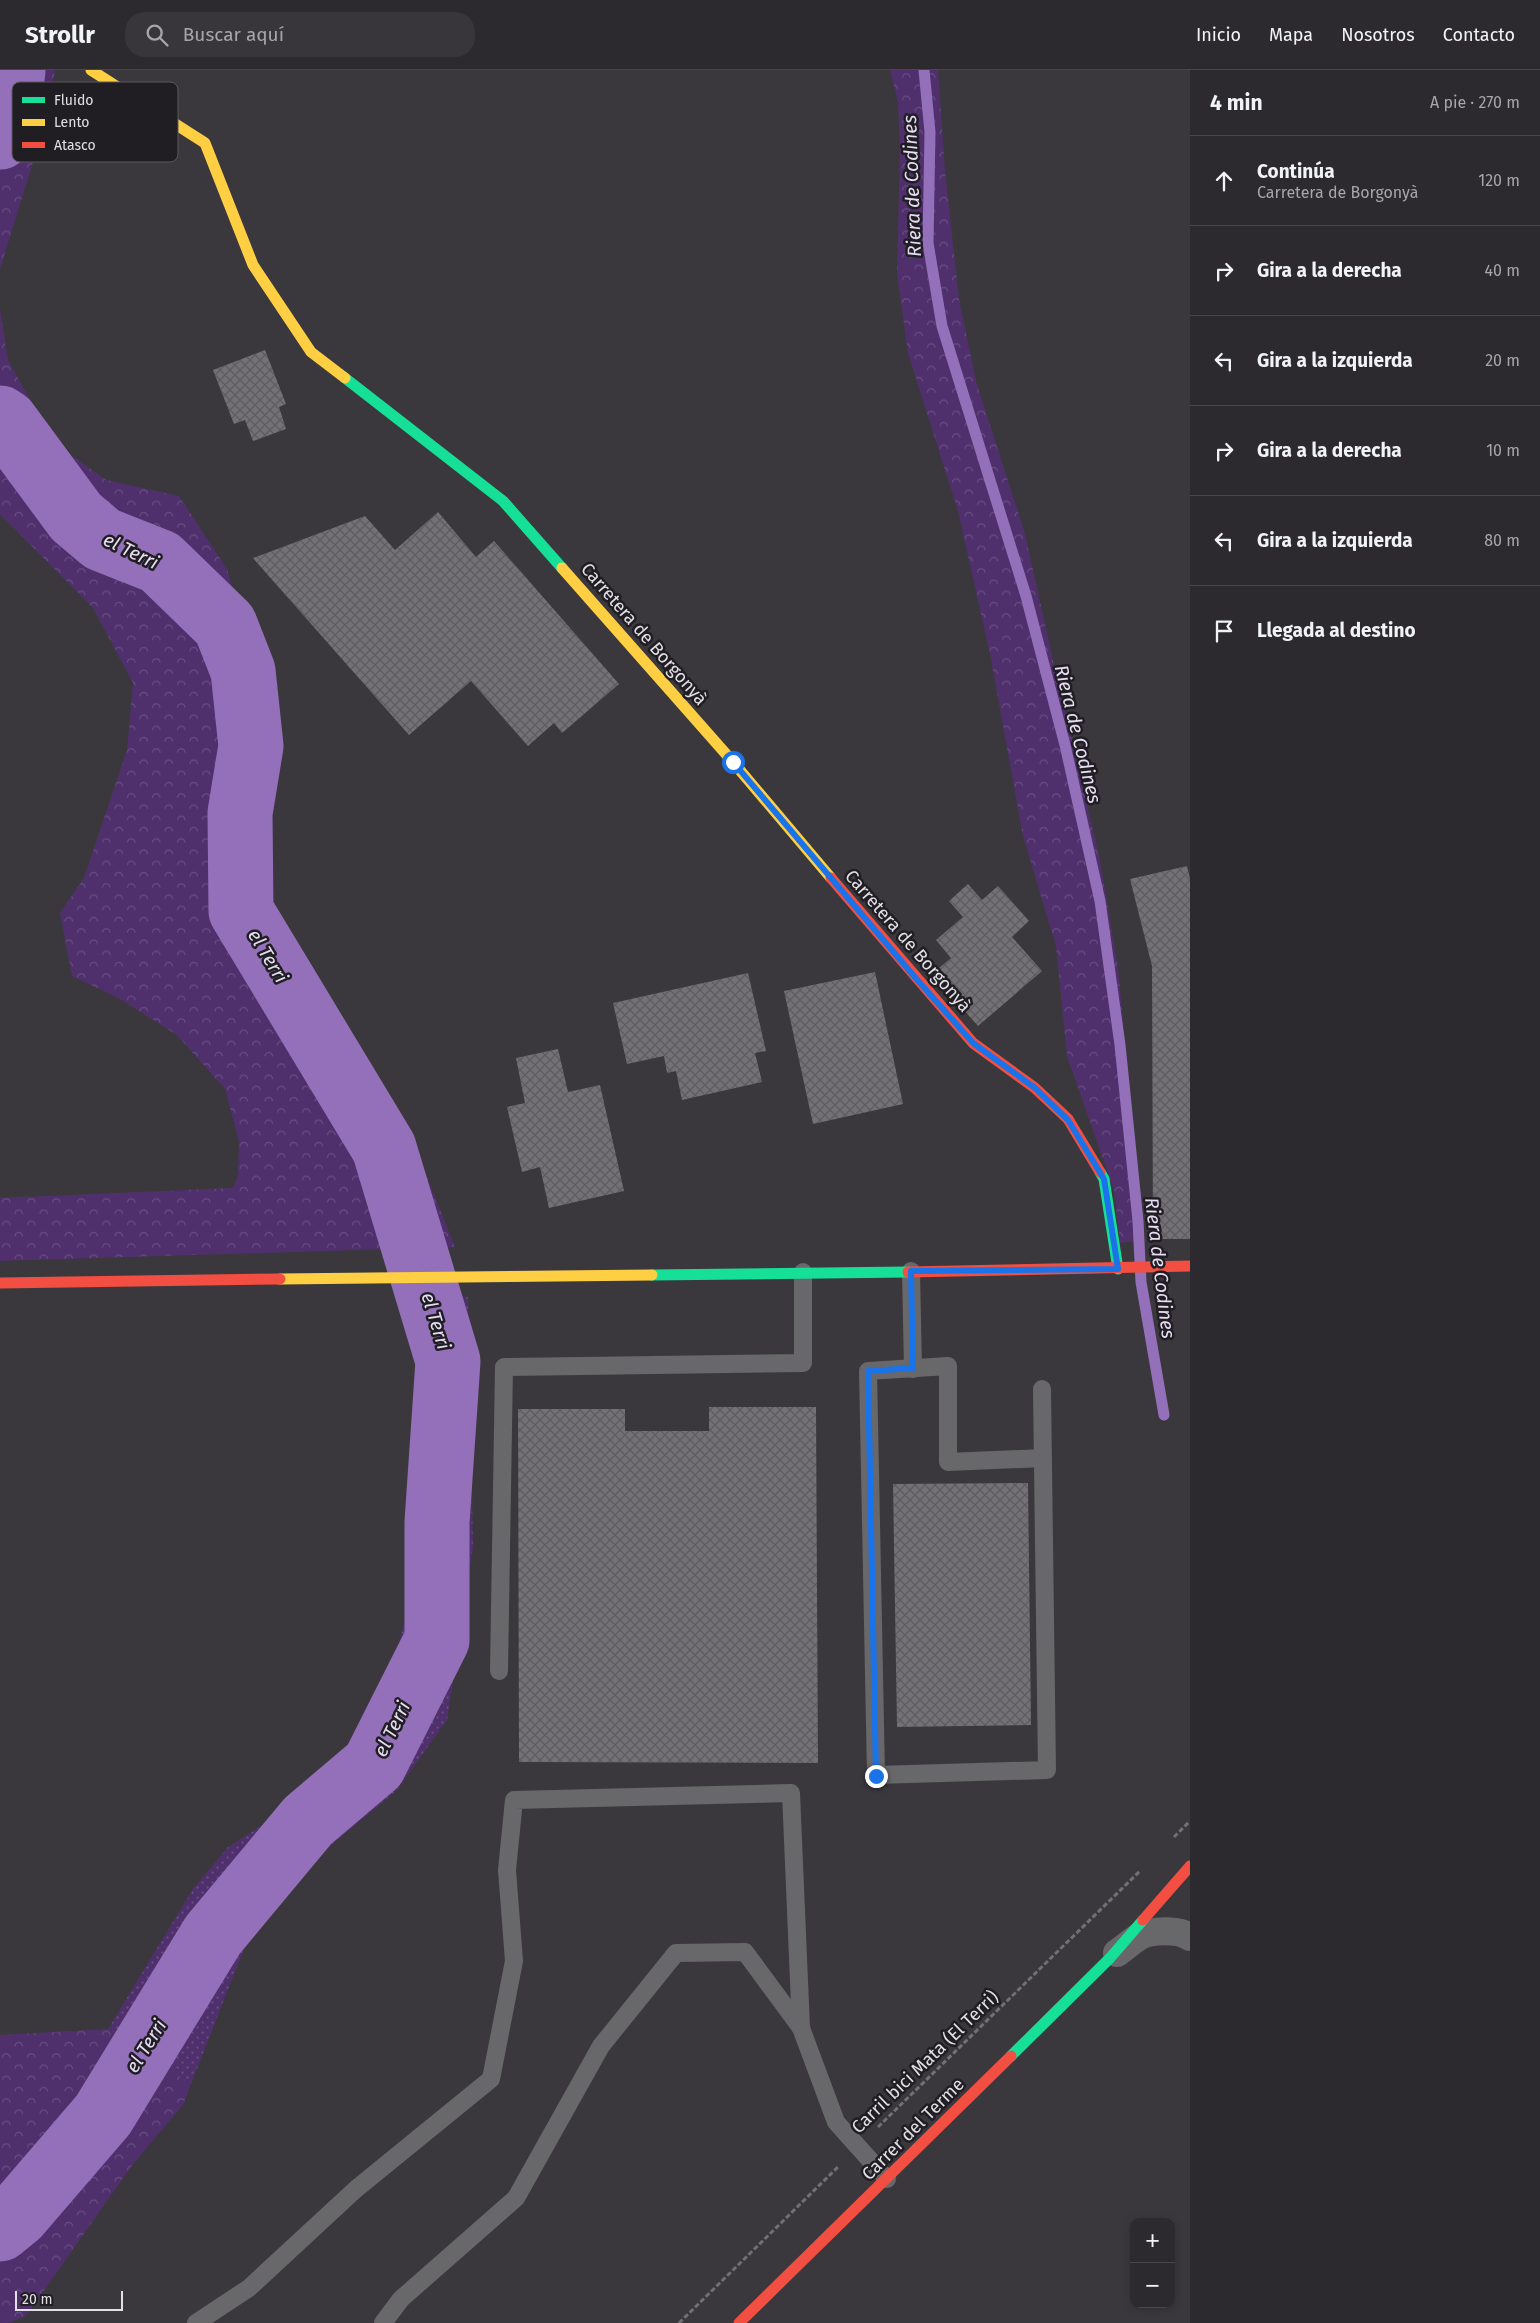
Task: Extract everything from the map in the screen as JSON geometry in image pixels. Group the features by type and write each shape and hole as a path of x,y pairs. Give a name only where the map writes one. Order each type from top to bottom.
{"street":[{"name":"Carretera de Borgonyà","path":"91,70 110,82"},
{"name":"Carretera de Borgonyà","path":"178,126 205,143 253,265 310,352 504,501 726,754 973,1043 1035,1088 1068,1120 1104,1179 1118,1269"},
{"path":"0,1282 1118,1269 1190,1266"},
{"name":"Carrer del Terme","path":"739,2323 1110,1958 1190,1866"},
{"path":"1110,1958 1141,1936 1161,1931 1186,1934 1190,1937"}],"lane":[{"path":"911,1271 913,1368"},
{"path":"499,1671 504,1367 803,1363 803,1272"},
{"path":"1042,1389 1043,1458 1047,1770 876,1776 868,1371 948,1366 948,1462 1043,1458"},
{"path":"196,2323 249,2288 356,2189 491,2079 514,1961 507,1870 514,1800 791,1793 801,2028"},
{"path":"383,2323 401,2299 516,2198 601,2046 676,1953 746,1952 801,2028 836,2122 887,2179"}],"path":[{"path":"1169,1842 1190,1821"},
{"name":"Carril bici Mata (El Terri)","path":"679,2323 1141,1870"}],"green space":[{"path":"0,70 55,70 53,82 12,82 12,162 33,162 0,269"},
{"path":"890,70 938,70 945,171 959,299 976,381 1025,534 1100,860 1118,968 1143,1240 1120,1243 1114,1190 1067,1056 1056,946 1023,836 990,654 958,511 908,353 897,274 900,148 898,102"},
{"path":"0,309 8,360 54,443 106,480 179,496 227,569 278,747 252,882 259,904 301,1001 391,1102 406,1125 455,1247 0,1261 0,1198 233,1188 238,1176 239,1141 225,1089 177,1035 120,999 72,976 60,913 84,878 127,750 133,683 93,608 0,514"},
{"path":"419,1296 468,1297 473,1546 447,1720 396,1791 307,1865 244,1949 191,2084 108,2029 193,1889 228,1847 305,1798 358,1734 397,1651 416,1575 415,1446"},
{"path":"108,2029 191,2084 183,2105 133,2164 26,2316 9,2323 0,2323 0,2035"}],"building":[{"path":"265,350 286,404 279,407 286,429 253,441 245,420 234,424 213,370"},
{"path":"438,512 476,557 494,541 619,684 562,733 554,723 528,746 471,681 409,735 253,558 365,516 395,550"},
{"path":"1187,866 1190,879 1190,1239 1153,1239 1152,966 1130,879"},
{"path":"968,884 982,900 998,886 1029,921 1012,937 1042,971 978,1026 932,974 951,958 936,940 963,917 949,901"},
{"path":"875,972 903,1104 813,1124 784,991"},
{"path":"748,973 766,1051 755,1053 762,1082 682,1100 676,1071 667,1073 664,1056 627,1064 613,1003"},
{"path":"558,1049 568,1092 600,1085 624,1191 549,1208 540,1167 522,1172 507,1107 525,1103 516,1058"},
{"path":"709,1407 816,1407 818,1763 519,1762 518,1409 625,1409 625,1431 709,1431"},
{"path":"1028,1483 1031,1725 897,1727 893,1484"}],"waterway":[{"name":"el Terri","path":"0,137 8,116 13,70"},
{"name":"Riera de Codines","path":"924,70 930,132 928,243 942,326 1026,596 1065,745 1100,901 1120,1045 1138,1221 1141,1282 1164,1415"},
{"name":"el Terri","path":"0,418 6,422 76,517 102,539 160,562 225,625 243,671 251,746 240,813 241,911 384,1148 448,1361 437,1522 437,1640 374,1765 308,1821 213,1935 103,2115 17,2215 0,2229"}],"traffic: fast":[{"path":"345,378 503,501 562,568"},
{"path":"1100,1172 1104,1179 1118,1269"},
{"path":"652,1275 908,1272"},
{"path":"1011,2056 1110,1958 1143,1920"}],"traffic: slow":[{"path":"91,70 110,82"},
{"path":"178,126 205,143 253,265 311,352 345,378"},
{"path":"562,568 733,762 831,878"},
{"path":"280,1279 652,1275"}],"traffic: jam":[{"path":"831,878 973,1043 1035,1088 1068,1119 1100,1172"},
{"path":"908,1272 1190,1266"},
{"path":"0,1283 280,1279"},
{"path":"1143,1920 1190,1866"},
{"path":"739,2323 1011,2056"}],"route":[{"path":"733,762 973,1043 1035,1088 1068,1120 1104,1179 1118,1269 911,1271 913,1368 868,1371 876,1776"}]}
